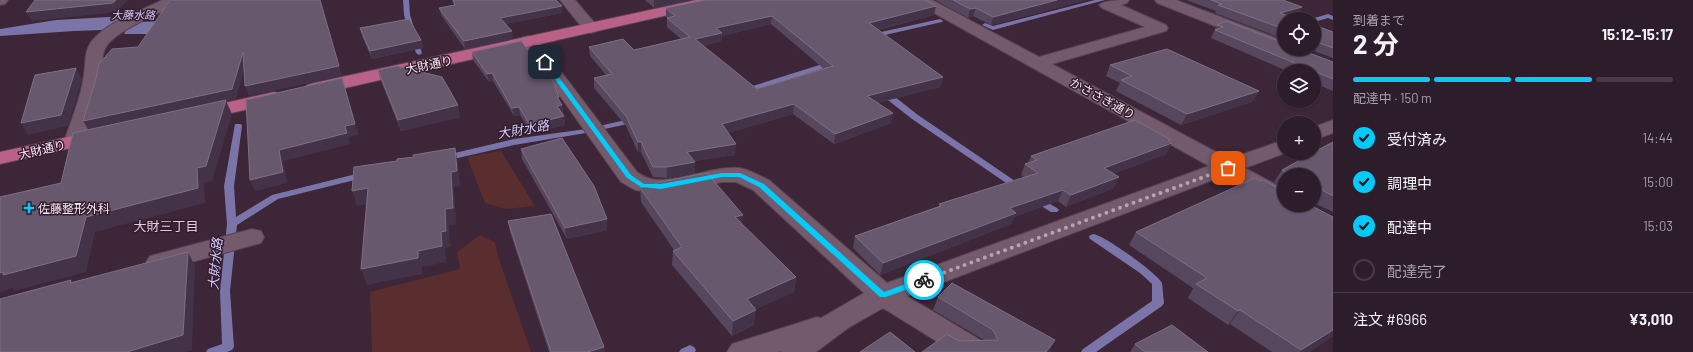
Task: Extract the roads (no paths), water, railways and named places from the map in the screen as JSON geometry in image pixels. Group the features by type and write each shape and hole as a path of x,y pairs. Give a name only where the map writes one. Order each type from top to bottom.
{"main road":[{"name":"大財通り","path":"181,118 717,0"},
{"name":"大財通り","path":"0,158 120,132"}],"street":[{"path":"74,142 85,110 93,75 94,54 97,46 114,30 174,0"},
{"path":"567,0 591,28"},
{"name":"かささぎ通り","path":"921,0 1038,62 1277,194"},
{"path":"1038,62 1160,28 1107,5 1122,0"},
{"path":"1162,0 1277,44"},
{"path":"529,41 629,177 643,186 661,186 722,175 740,175 761,185 883,295 977,352"},
{"path":"1321,131 1333,126"},
{"path":"795,352 838,321 883,295 1277,149"},
{"path":"134,269 252,237"},
{"path":"742,352 838,321"}],"waterway":[{"path":"406,0 407,15 419,53"},
{"name":"大財水路","path":"985,25 993,28 1102,0"},
{"path":"1321,18 1328,16 1333,18"},
{"name":"大財水路","path":"872,36 940,21"},
{"name":"大財水路","path":"743,92 832,64"},
{"path":"882,91 915,117 1021,189"},
{"name":"大財水路","path":"445,158 514,142 586,131 634,120"},
{"path":"232,224 229,186 238,126"},
{"name":"大財水路","path":"232,224 275,197 364,175"},
{"path":"1036,199 1054,210"},
{"name":"大財水路","path":"212,352 228,347 225,291 232,224"},
{"path":"1087,352 1158,303 1157,283 1144,270 1094,237"},
{"path":"685,352 690,350"}],"place":[{"name":"佐藤整形外科","path":"29,208"}],"district":[{"name":"大財三丁目","path":"166,226"}],"water label":[{"name":"大藤水路","path":"133,14"}]}
